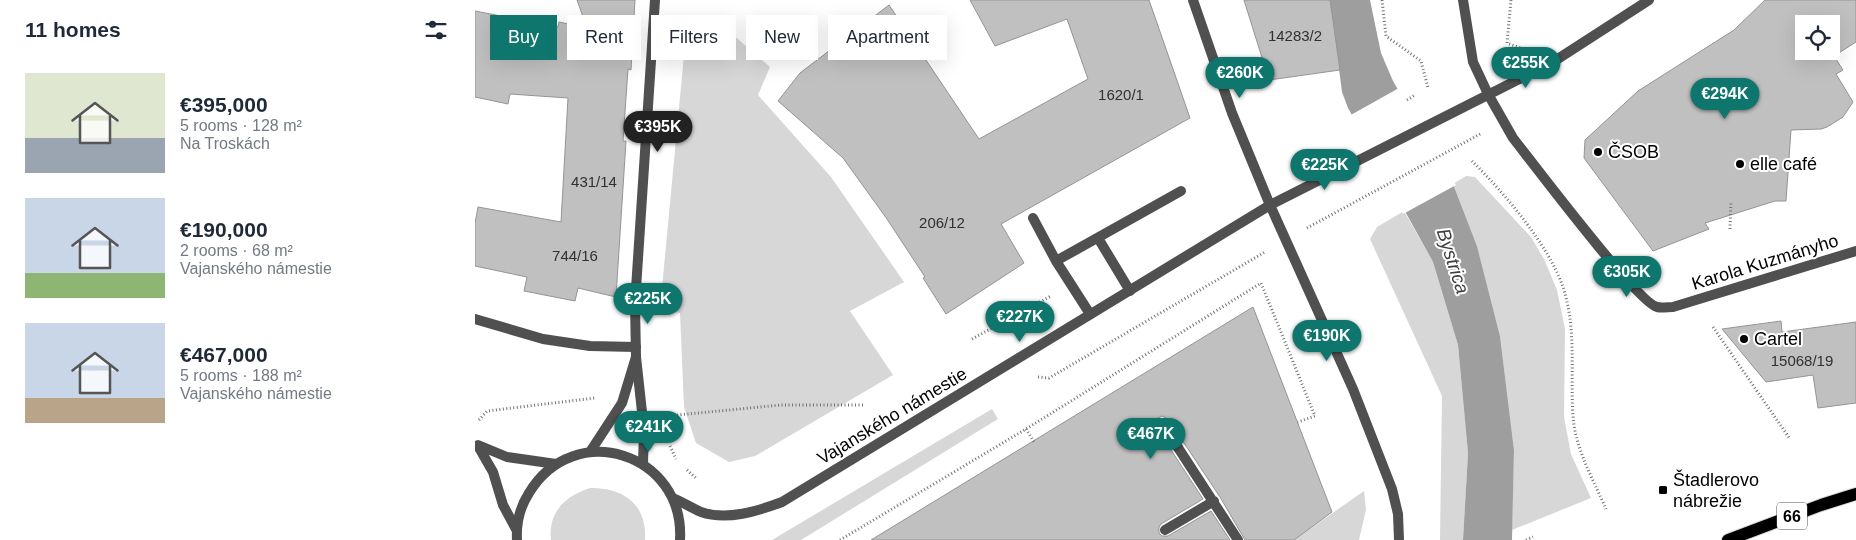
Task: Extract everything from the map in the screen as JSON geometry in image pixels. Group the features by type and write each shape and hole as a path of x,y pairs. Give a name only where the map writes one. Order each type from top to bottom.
{"main road":[{"name":"66","path":"1728,540 1856,494"}],"street":[{"path":"643,464 644,430 636,352 635,304 655,0"},
{"path":"1193,0 1232,113 1353,389 1392,489 1399,514 1399,540"},
{"name":"Karola Kuzmányho","path":"1463,0 1473,62 1503,122 1519,145 1618,269 1642,297 1657,307 1673,307 1856,251"},
{"name":"Vajanského námestie","path":"673,498 703,512 726,515 756,512 782,502 1271,205 1553,62 1649,0"},
{"path":"1056,261 1181,191"},
{"path":"1033,218 1056,261 1090,314"},
{"path":"1098,238 1130,291"},
{"path":"475,320 543,339 636,352"},
{"path":"590,452 622,403 636,352"},
{"path":"1162,423 1238,540"},
{"path":"477,444 507,457 556,464"},
{"path":"477,444 493,472 503,505 516,529"},
{"path":"517,540 516,529 522,503 536,481 556,464 572,456 590,452 615,453 643,464 659,478 673,498 681,525 680,540"},
{"path":"1165,530 1214,501"}],"path":[{"path":"1382,0 1386,36 1421,61 1428,88"},
{"path":"1507,43 1511,0"},
{"path":"1407,100 1415,95"},
{"path":"1385,184 1446,152"},
{"path":"1472,161 1533,232 1548,254 1562,287 1572,327 1573,417 1581,452 1606,508"},
{"path":"1730,229 1731,201"},
{"path":"840,540 1026,429 1261,283 1315,416 1298,422"},
{"path":"972,339 1071,285"},
{"path":"1713,327 1790,439"},
{"path":"487,411 593,397"},
{"path":"677,415 781,405 863,405"},
{"path":"1026,429 1034,442"},
{"path":"1526,540 1533,537"}],"shaded area":[{"path":"736,37 746,46 746,60 762,60 770,67 758,95 831,177 904,282 850,311 893,375 755,456 729,462 696,443 684,407 680,313 660,309 684,60 736,60"},
{"path":"1466,176 1475,177 1531,237 1544,259 1557,290 1565,329 1564,417 1571,454 1591,498 1512,530 1514,450 1500,336 1477,246 1453,184"},
{"path":"1404,211 1433,262 1458,345 1468,453 1463,540 1440,540 1442,396 1370,239 1377,227"},
{"path":"992,409 998,419 801,540 772,540"},
{"path":"590,488 613,491 631,500 642,517 645,527 645,540 551,540 552,521 555,513 573,496"},
{"path":"1364,491 1366,510 1359,540 1294,540"}],"water":[{"name":"Bystrica","path":"1330,0 1370,0 1381,53 1393,81 1453,184 1477,246 1500,336 1514,450 1512,540 1463,540 1468,453 1458,345 1433,262 1348,108 1342,92"}],"pier":[{"path":"1399,88 1456,185 1403,214 1349,116"}],"building":[{"path":"577,0 635,0 634,15 582,15"},
{"path":"970,0 1149,0 1190,118 1001,224 1024,263 946,314 923,278 925,277 887,219 843,158 778,101 800,73 828,52 828,60 926,60 979,139 1088,79 1067,19 995,46"},
{"path":"1244,0 1330,0 1340,70 1269,80"},
{"path":"1765,0 1856,0 1856,42 1840,52 1840,15 1795,15 1795,60 1837,60 1843,70 1836,74 1853,102 1843,117 1827,127 1791,130 1786,201 1775,201 1705,223 1709,229 1653,251 1584,158 1585,140 1638,91 1734,30"},
{"path":"889,5 896,15 876,15"},
{"path":"475,11 496,15 490,15 490,60 557,60 557,27 559,22 567,24 567,60 632,60 631,70 628,69 623,141 626,141 616,297 578,288 575,301 524,291 527,277 475,266 475,223 478,207 561,222 568,98 510,94 508,104 475,97"},
{"path":"1253,307 1332,512 1294,540 1245,540 1220,497 1168,419 1162,416 1156,419 1156,427 1203,499 1161,524 1159,533 1162,536 1168,536 1211,511 1230,540 871,540"},
{"path":"1781,321 1782,332 1856,322 1856,403 1818,408 1813,375 1766,382 1722,329"}],"place":[{"name":"ČSOB","path":"1598,152"},
{"name":"elle café","path":"1740,164"},
{"name":"Cartel","path":"1744,339"},
{"name":"Štadlerovo nábrežie","path":"1663,490"}]}
